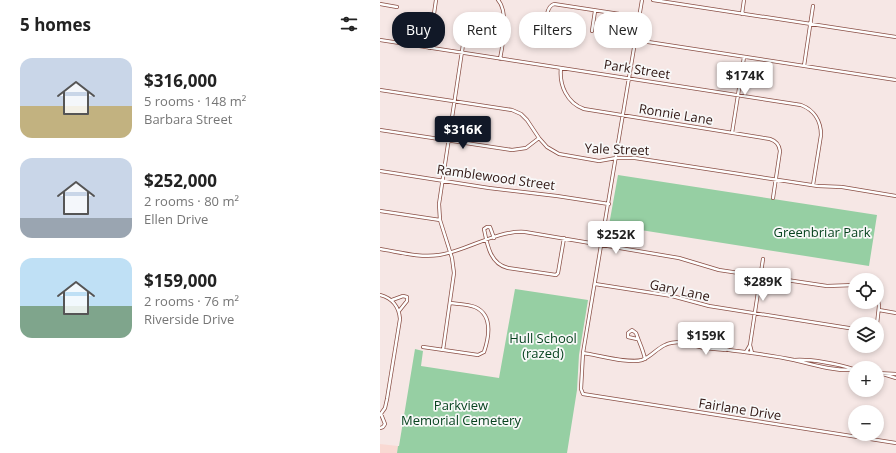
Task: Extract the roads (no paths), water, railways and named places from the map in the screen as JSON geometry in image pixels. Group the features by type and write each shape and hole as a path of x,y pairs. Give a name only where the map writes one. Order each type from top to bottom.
{"street":[{"path":"434,12 436,0"},
{"path":"498,0 503,7 504,22 504,34 500,59"},
{"path":"640,12 642,0"},
{"path":"653,0 896,37"},
{"path":"742,14 744,0"},
{"path":"380,4 397,6"},
{"path":"548,12 548,9 552,5 608,12"},
{"path":"804,66 813,6"},
{"path":"592,31 595,10"},
{"name":"Park Street","path":"380,40 392,42"},
{"path":"652,43 896,80"},
{"name":"Park Street","path":"429,48 801,105 814,113 819,123 821,135 813,186"},
{"path":"443,350 454,272 450,252 440,220 439,204 463,48"},
{"path":"634,48 584,353 633,361 645,358 667,344 677,342 696,343 719,346 729,350 795,360 802,363 848,370"},
{"path":"732,133 744,57"},
{"name":"Ronnie Lane","path":"561,68 560,77 562,86 569,98 576,105 587,110 770,139 778,143 780,151 776,180"},
{"name":"Yale Street","path":"380,90 515,111 527,120 539,138 549,149 562,155 599,161 616,158 637,158 813,186 842,187 896,196"},
{"path":"380,130 516,150 526,148 539,138"},
{"name":"Ramblewood Street","path":"380,171 489,188 609,204"},
{"path":"773,198 776,180"},
{"path":"380,211 440,220"},
{"path":"494,238 490,227 484,229 486,240 493,258 501,266 556,275 558,273 564,238"},
{"path":"380,249 431,256 450,252 510,233 519,232 602,244 605,246 679,258 712,268 760,276 827,286 848,285"},
{"path":"752,353 750,345 763,259"},
{"name":"Gary Lane","path":"595,284 672,296 709,306 754,314 848,328"},
{"path":"380,295 395,305 399,311 400,323 387,399 385,408 380,414 385,424 384,427 380,428"},
{"path":"391,301 404,296 407,299 406,303 399,311"},
{"path":"423,347 481,354 485,350 488,320 480,310 472,306 450,303"},
{"path":"878,317 879,310 896,313"},
{"path":"637,339 642,346 645,358"},
{"path":"746,352 750,345"},
{"name":"Fairlane Drive","path":"584,353 582,392 585,395 896,443"},
{"path":"884,374 896,374"},
{"path":"884,375 896,378"}],"park label":[{"name":"Greenbriar Park","path":"822,232"},
{"name":"Hull School (razed)","path":"543,346"},
{"name":"Parkview Memorial Cemetery","path":"461,412"}]}
